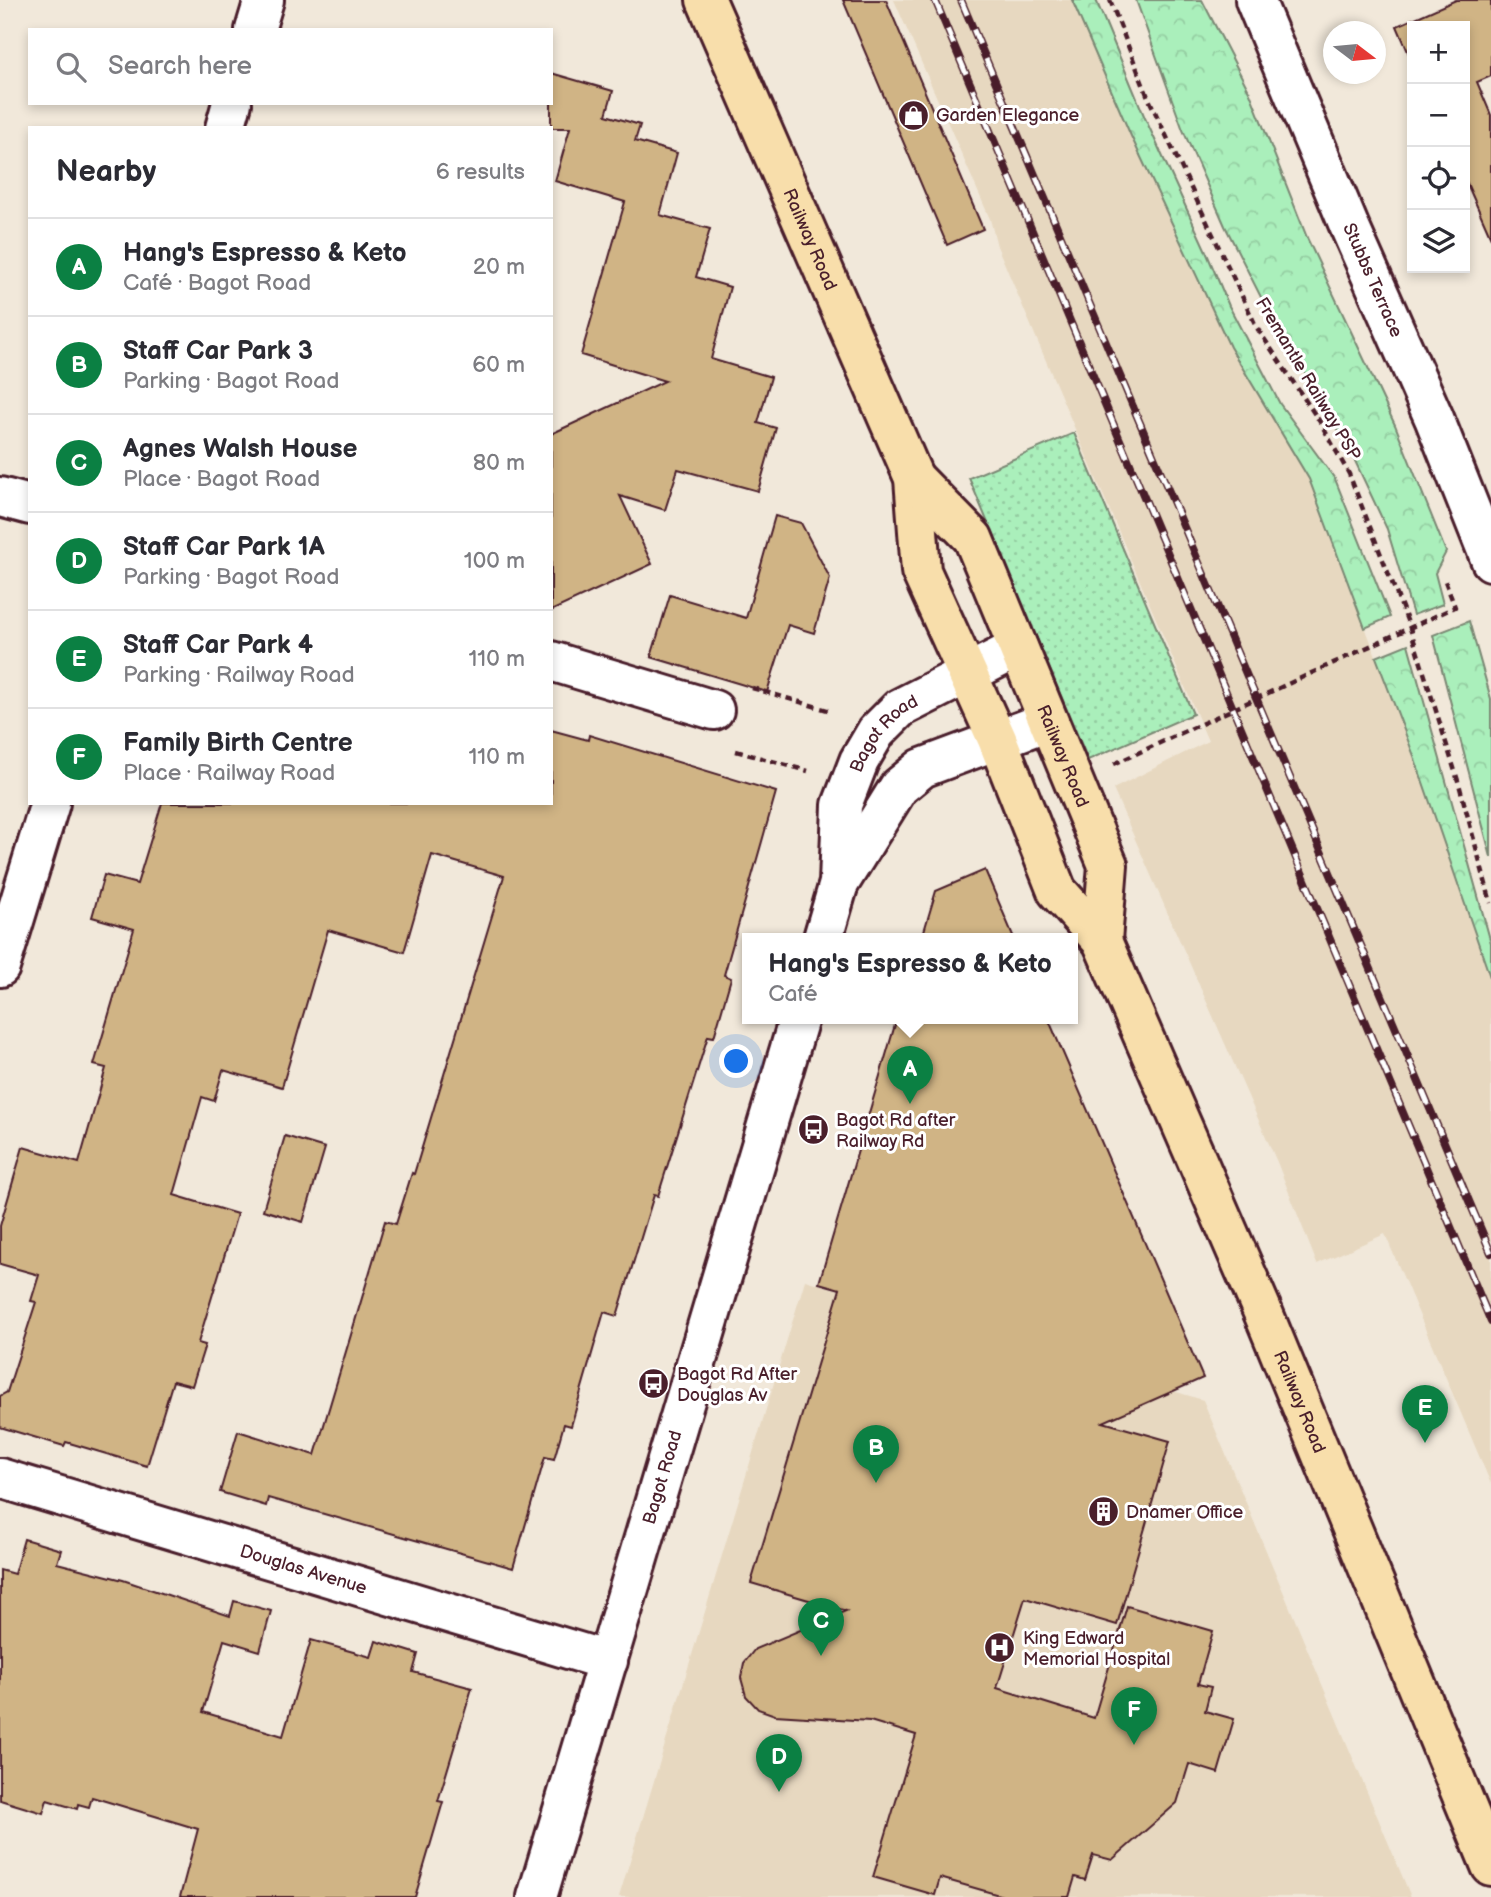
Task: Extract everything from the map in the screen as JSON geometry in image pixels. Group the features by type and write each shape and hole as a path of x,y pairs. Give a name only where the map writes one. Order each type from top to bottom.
{"main road":[{"name":"Railway Road","path":"706,0 914,478 921,572 997,739 1057,891 1102,941 1262,1310 1491,1866"},
{"name":"Railway Road","path":"914,478 973,538 1108,865 1102,941"}],"street":[{"path":"256,28 264,0"},
{"name":"Stubbs Terrace","path":"1255,0 1350,228 1434,418 1491,561"},
{"path":"226,126 231,105"},
{"path":"0,497 28,504"},
{"name":"Bagot Road","path":"824,933 839,883 842,805 859,761 876,732 900,708 1018,648"},
{"path":"553,661 730,704"},
{"name":"Bagot Road","path":"839,883 899,787 922,768 1048,721"},
{"path":"0,967 49,805"},
{"name":"Bagot Road","path":"537,1897 797,1024"},
{"name":"Douglas Avenue","path":"0,1478 608,1661"}],"path":[{"name":"Fremantle Railway PSP","path":"1110,0 1148,97 1257,328 1320,422 1349,474 1410,628 1460,784 1491,903"},
{"path":"1106,768 1455,607 1445,581"},
{"path":"730,704 749,688 831,711"},
{"path":"732,750 812,773"}],"shaded area":[{"path":"894,0 1072,0 1131,136 1230,347 1309,479 1414,756 1491,980 1491,1484 1385,1234 1317,1264 1277,1162 1113,789 1208,741 997,246 990,219"},
{"name":"King Edward Memorial Hospital","path":"805,1280 1203,1400 1411,1897 619,1897"}],"green space":[{"path":"1072,0 1096,0 1229,306 1280,404 1335,479 1390,617 1365,628 1309,479 1230,347 1131,136"},
{"path":"1136,0 1202,0 1250,93 1308,240 1395,425 1446,552 1435,573 1443,604 1413,615 1387,529 1348,446 1267,309 1225,226 1183,130"},
{"path":"1074,433 1193,714 1088,760 969,478"},
{"path":"1469,621 1491,699 1491,857 1433,635"},
{"path":"1408,644 1491,943 1491,980 1414,756 1376,657"}],"building":[{"name":"Garden Elegance","path":"843,0 886,0 983,229 947,245"},
{"path":"1456,0 1491,0 1491,76 1477,82 1491,115 1491,238 1470,190 1470,21 1408,21"},
{"path":"1407,22 1407,49 1397,26"},
{"path":"553,74 613,91 606,115 640,125 635,141 677,153 660,215 710,229 696,277 730,287 711,359 771,377 758,423 776,428 758,491 678,469 665,510 620,496 652,564 553,610 553,433 665,381 581,355 625,202 555,181 570,128 551,126"},
{"path":"775,516 801,523 830,578 814,633 788,625 767,692 651,657 670,595 746,618"},
{"path":"553,731 588,740 589,735 776,792 724,975 731,978 714,1037 708,1036 658,1196 654,1195 617,1316 604,1312 571,1426 564,1424 554,1459 545,1457 513,1568 268,1498 266,1506 220,1492 238,1431 315,1455 385,1221 396,1224 412,1173 414,1174 504,876 432,855 404,952 328,930 282,1087 223,1070 214,1101 202,1097 174,1195 237,1214 198,1343 205,1345 192,1386 173,1381 147,1466 66,1442 64,1446 0,1427 0,1396 7,1392 36,1302 31,1301 39,1275 0,1264 0,1226 23,1147 79,1163 106,1068 94,1065 134,929 92,917 104,875 137,884 161,805 553,805"},
{"path":"985,870 1012,933 923,933 936,891"},
{"path":"895,1024 1051,1024 1203,1378 1103,1422 1170,1441 1117,1625 1025,1598 997,1688 1094,1718 1127,1606 1213,1631 1198,1684 1211,1687 1205,1711 1234,1719 1218,1773 1189,1764 1177,1803 1112,1860 1093,1855 1085,1880 1075,1877 1069,1897 1006,1897 940,1878 935,1895 873,1877 916,1735 870,1721 775,1715 758,1709 746,1696 741,1678 744,1663 755,1649 846,1611 751,1583 840,1289 819,1283"},
{"path":"285,1136 325,1148 303,1222 263,1210"},
{"path":"24,1539 61,1550 57,1563 123,1580 230,1616 234,1601 271,1611 260,1651 224,1640 203,1712 283,1736 311,1640 371,1657 376,1641 418,1654 413,1672 472,1688 438,1801 443,1802 415,1897 180,1897 198,1829 92,1797 89,1807 78,1804 77,1809 47,1800 43,1813 0,1800 0,1570 14,1574"}],"railway":[{"path":"935,0 1491,1322"},
{"path":"961,0 1491,1253"}],"place":[{"name":"Garden Elegance","path":"913,115"},
{"name":"Hang's Espresso & Keto","path":"910,1104"},
{"name":"Bagot Rd after Railway Rd","path":"813,1130"},
{"name":"Bagot Rd After Douglas Av","path":"654,1384"},
{"name":"Staff Car Park 4","path":"1425,1443"},
{"name":"Staff Car Park 3","path":"876,1483"},
{"name":"Dnamer Office","path":"1103,1512"},
{"name":"King Edward Memorial Hospital","path":"1000,1648"},
{"name":"Agnes Walsh House","path":"821,1656"},
{"name":"Family Birth Centre","path":"1134,1745"},
{"name":"Staff Car Park 1A","path":"779,1792"}]}
